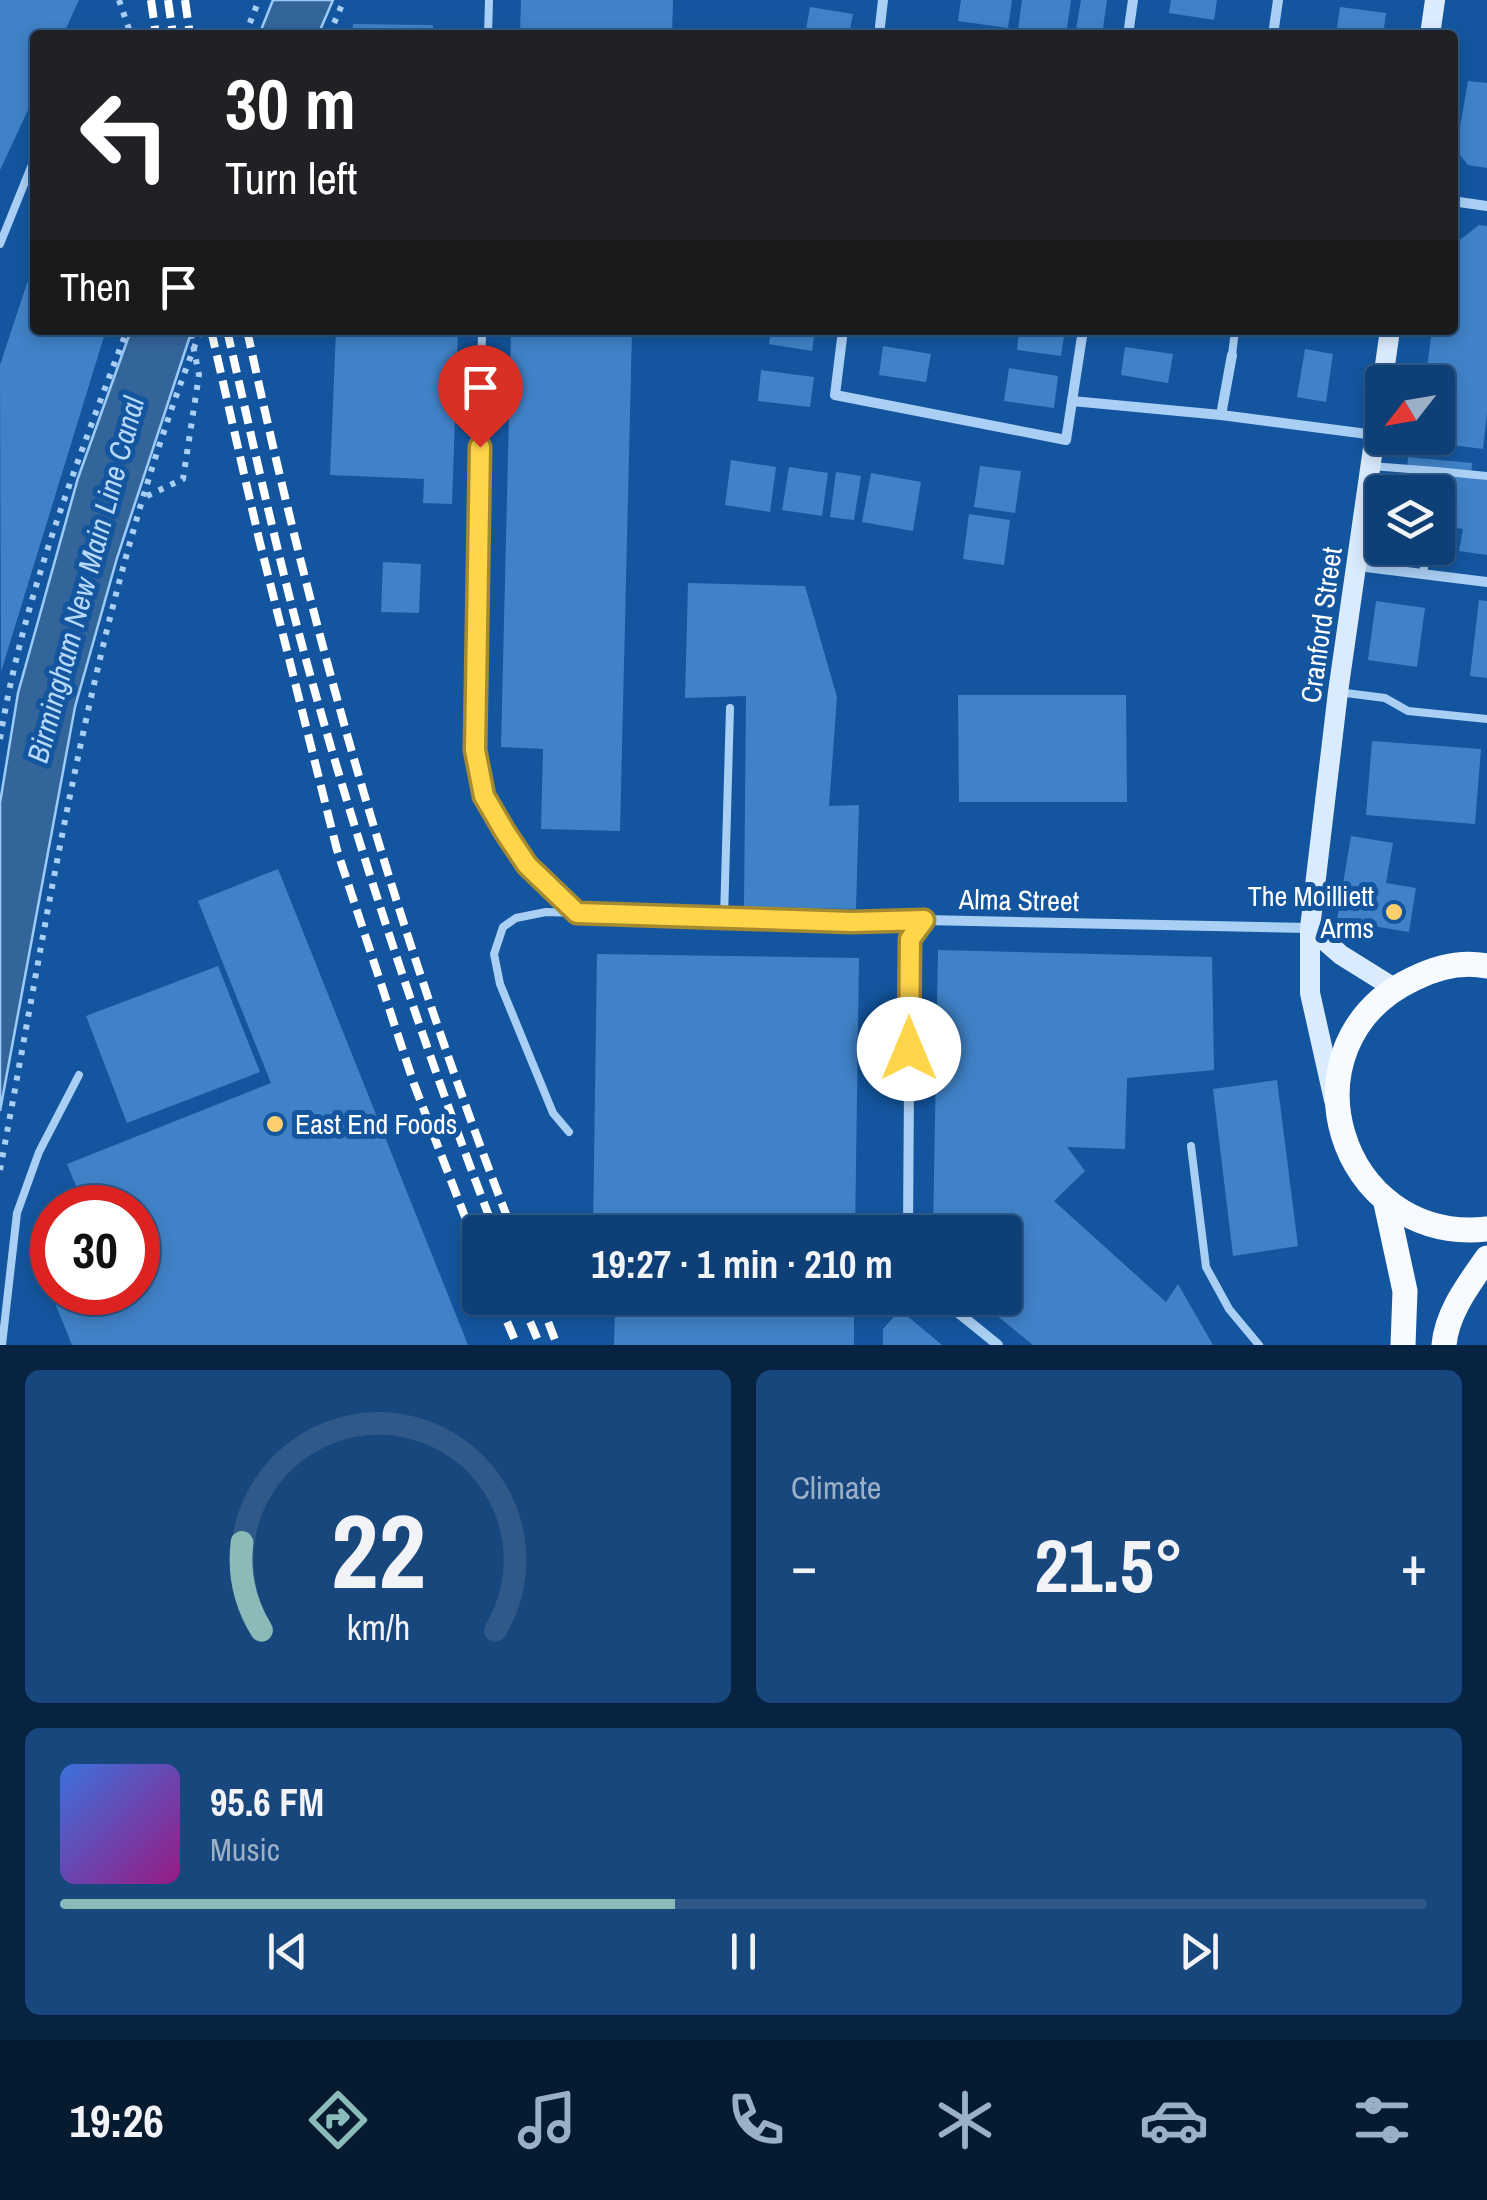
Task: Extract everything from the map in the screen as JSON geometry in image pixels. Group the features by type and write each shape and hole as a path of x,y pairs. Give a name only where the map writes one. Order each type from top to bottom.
{"main road":[{"path":"1431,30 1435,0"},
{"name":"Cranford Street","path":"1385,365 1389,335"},
{"name":"Cranford Street","path":"1336,1108 1310,993 1310,928 1338,692 1372,455"},
{"path":"1310,928 1341,955 1394,988"},
{"path":"1483,962 1432,970 1394,988 1366,1014 1349,1039 1338,1077 1336,1108 1346,1150 1386,1203 1419,1223 1461,1232 1487,1229"},
{"path":"1386,1203 1404,1290 1403,1345"},
{"path":"1444,1345 1446,1329 1466,1288 1487,1258"}],"street":[{"path":"880,30 883,0"},
{"path":"1129,30 1133,0"},
{"path":"1274,30 1278,0"},
{"path":"1458,203 1487,206"},
{"path":"842,335 835,395 1066,440 1082,335"},
{"path":"1220,415 1232,356"},
{"path":"1072,401 1365,434"},
{"path":"1358,566 1487,582"},
{"name":"Alma Street","path":"908,1215 910,939 924,920 1310,928"},
{"path":"961,1315 998,1345"}],"lane":[{"path":"488,30 489,0"},
{"path":"0,244 30,169"},
{"path":"482,335 475,750 484,796 505,832 527,865 577,913"},
{"path":"1232,356 1234,335"},
{"path":"1371,466 1487,476"},
{"path":"1424,574 1425,565"},
{"path":"1338,692 1385,698 1408,711 1487,719"},
{"path":"724,918 730,708"},
{"path":"569,1132 553,1113 500,984 494,954 503,927 516,918 546,912 852,922 924,920"},
{"path":"2,1345 17,1214 39,1152 79,1074"},
{"path":"1191,1146 1206,1267 1229,1309 1259,1345"}],"path":[{"path":"119,0 129,30"},
{"path":"247,30 259,0"},
{"path":"330,30 344,0"},
{"path":"0,740 8,692 40,572 125,335"},
{"path":"146,496 183,480 199,375 191,335"},
{"path":"0,1170 104,636 177,390 200,335"}],"water":[{"path":"273,0 333,0 320,30 261,30"},
{"name":"Birmingham New Main Line Canal","path":"129,335 190,335 117,558 75,707 0,1111 0,803 18,693 78,478"}],"building":[{"path":"0,0 79,0 65,30 30,30 30,106 0,170"},
{"path":"521,0 673,0 672,30 520,30"},
{"path":"961,0 1012,0 1008,28 958,21"},
{"path":"1022,0 1071,0 1067,30 1018,30"},
{"path":"1081,0 1107,0 1103,30 1076,30"},
{"path":"1171,0 1217,0 1214,20 1169,13"},
{"path":"810,7 853,14 850,30 806,30"},
{"path":"1340,7 1386,13 1384,30 1337,30"},
{"path":"353,24 433,25 433,30 352,30"},
{"path":"1468,81 1487,83 1487,168 1468,165 1458,152"},
{"path":"1479,225 1487,226 1487,413 1483,449 1455,445 1455,365 1427,365 1431,335 1458,335 1458,241"},
{"path":"30,274 30,335 104,335 1,672 0,365"},
{"path":"336,335 458,335 452,504 423,503 424,479 330,475"},
{"path":"511,335 632,335 620,831 541,829 543,749 501,747"},
{"path":"770,335 814,335 812,351 769,344"},
{"path":"1018,335 1064,335 1061,356 1017,350"},
{"path":"883,346 931,354 926,382 879,375"},
{"path":"1125,347 1173,354 1168,383 1121,375"},
{"path":"1305,349 1333,354 1326,402 1297,397"},
{"path":"1009,368 1058,376 1054,408 1004,401"},
{"path":"761,370 814,377 810,407 758,401"},
{"path":"1408,457 1472,463 1471,478 1487,480 1487,555 1459,551 1463,529 1455,528 1455,475 1406,475"},
{"path":"731,460 776,467 770,512 725,505"},
{"path":"980,466 1021,471 1015,513 974,507"},
{"path":"789,467 828,473 822,516 782,510"},
{"path":"836,472 861,476 854,520 830,517"},
{"path":"871,473 921,482 913,531 862,522"},
{"path":"969,514 1010,520 1004,565 963,559"},
{"path":"383,562 421,564 419,613 381,612"},
{"path":"688,583 805,586 837,697 829,806 859,805 856,909 744,907 746,696 685,698"},
{"path":"1479,600 1487,601 1487,678 1470,676"},
{"path":"1376,601 1425,608 1417,667 1368,660"},
{"path":"958,695 1126,695 1127,802 959,802"},
{"path":"1372,741 1481,749 1475,824 1366,815"},
{"path":"1351,836 1393,843 1386,883 1416,888 1409,932 1337,920"},
{"name":"East End Foods","path":"278,869 468,1345 72,1345 60,1315 160,1315 160,1185 76,1185 67,1164 271,1083 198,901"},
{"path":"938,950 1212,957 1214,1070 1127,1078 1125,1149 1067,1147 1085,1171 1054,1201 1166,1302 1178,1284 1213,1345 1033,1345 996,1315 1022,1315 1022,1215 933,1215"},
{"path":"597,954 859,958 855,1215 593,1215"},
{"path":"218,966 260,1072 127,1123 86,1016"},
{"path":"1277,1080 1298,1246 1233,1256 1213,1089"},
{"path":"615,1315 854,1315 854,1345 614,1345"},
{"path":"896,1315 906,1315 942,1345 883,1345 883,1329"}],"railway":[{"path":"151,0 155,30"},
{"path":"168,0 172,30"},
{"path":"185,0 189,30"},
{"path":"212,335 337,850 414,1084 464,1215"},
{"path":"228,335 291,602 335,760 422,1032 489,1215"},
{"path":"248,335 300,559 362,787 433,1011 507,1215"},
{"path":"504,1315 517,1345"},
{"path":"527,1315 540,1345"},
{"path":"546,1315 557,1345"}],"place":[{"name":"The Moilliett Arms","path":"1394,912"},
{"name":"East End Foods","path":"275,1124"}],"route":[{"path":"480,447 475,750 484,796 527,865 577,913 852,922 924,920 910,939 909,1049"}]}
